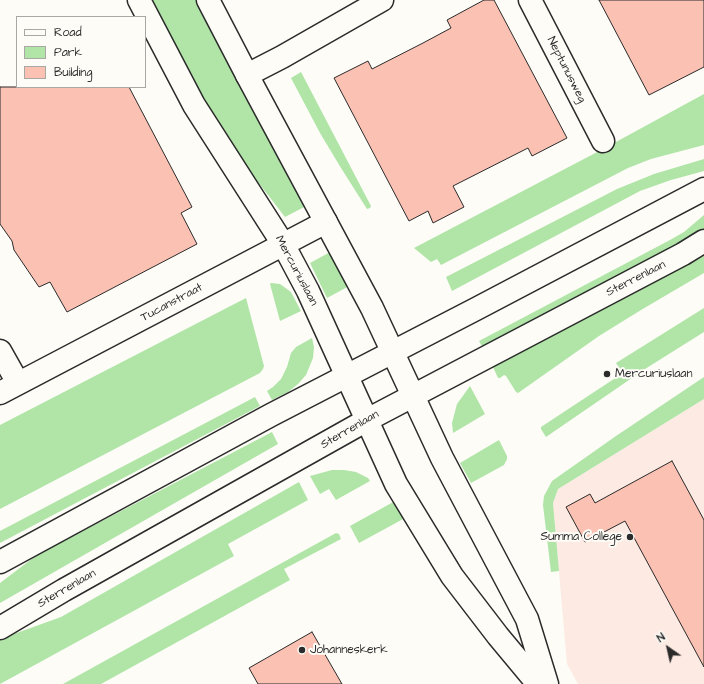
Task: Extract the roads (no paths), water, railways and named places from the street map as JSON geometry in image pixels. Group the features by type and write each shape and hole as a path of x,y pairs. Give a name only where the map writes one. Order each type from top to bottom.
{"street":[{"name":"Mercuriuslaan","path":"139,0 194,105 283,244 308,291 396,484 452,576 498,636 538,684"},
{"path":"208,0 373,310 442,458 527,619 547,684"},
{"path":"247,75 278,60 382,0"},
{"name":"Neptunusweg","path":"530,0 602,141"},
{"path":"0,562 271,415 704,189"},
{"name":"Tucanstraat","path":"0,351 9,388 326,222"},
{"name":"Sterrenlaan","path":"0,628 64,590 367,420 683,254 704,241"}],"place":[{"name":"Mercuriuslaan","path":"607,374"},
{"name":"Summa College","path":"630,537"},
{"name":"Johanneskerk","path":"302,650"}]}
